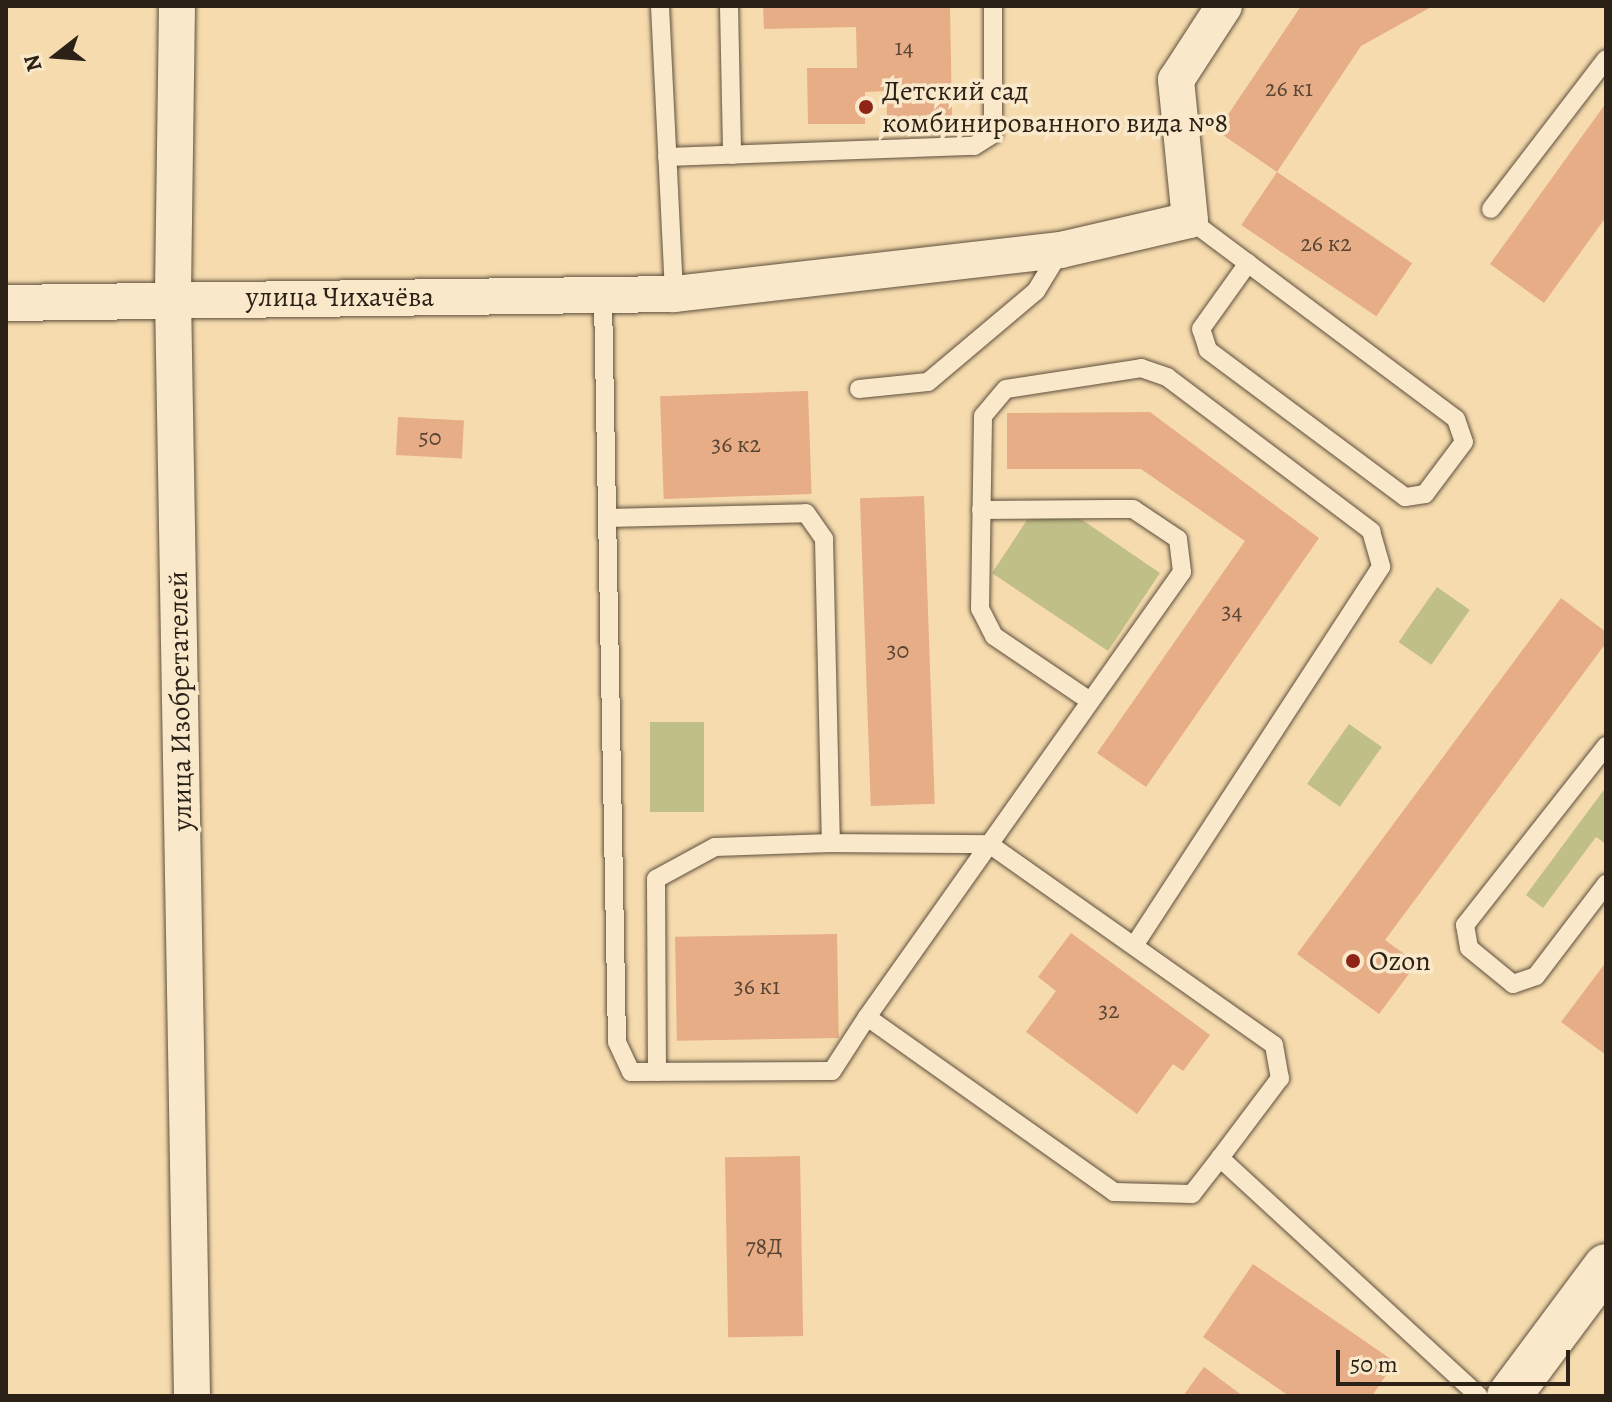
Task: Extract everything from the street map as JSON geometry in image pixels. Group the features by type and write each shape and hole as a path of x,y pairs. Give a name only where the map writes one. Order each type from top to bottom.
{"main road":[{"path":"1509,1396 1606,1266"}],"street":[{"name":"улица Изобретателей","path":"177,6 173,296 192,1396"},
{"path":"1190,220 1176,80 1224,6"},
{"name":"улица Чихачёва","path":"6,303 173,296 603,299 674,294 1061,250 1190,220"}],"lane":[{"path":"660,6 674,294"},
{"path":"729,6 732,155"},
{"path":"667,157 974,146 993,134 993,6"},
{"path":"1491,209 1606,59"},
{"path":"1190,220 1248,263 1456,419 1464,442 1425,494 1405,497 1208,350 1201,329 1248,263"},
{"path":"859,389 928,382 1036,291 1061,250"},
{"path":"603,299 617,1042 631,1072 832,1071 1182,572 1178,539 1133,509 981,510"},
{"path":"1090,701 994,636 980,609 983,416 1006,389 1141,368 1167,377 1371,531 1381,567 1134,946"},
{"path":"607,518 806,513 824,539 831,843"},
{"path":"1606,746 1465,925 1469,948 1513,984 1536,976 1606,884"},
{"path":"657,1072 656,879 715,847 831,843 989,844 1274,1045 1280,1078 1192,1194 1114,1192 867,1017"},
{"path":"1220,1158 1479,1396"}],"shaded area":[{"path":"1072,513 1160,573 1108,651 992,573 1027,520"},
{"path":"1437,587 1470,610 1431,665 1399,642"},
{"path":"650,722 704,722 704,812 650,812"},
{"path":"1349,724 1382,747 1340,807 1307,784"},
{"path":"1606,787 1606,844 1596,837 1543,908 1526,895"}],"building":[{"path":"763,6 950,6 952,116 887,117 886,91 865,92 865,124 808,124 807,68 857,68 856,27 764,29"},
{"path":"1301,6 1433,6 1361,46 1277,172 1217,131"},
{"path":"1606,103 1606,217 1544,303 1490,264"},
{"path":"1277,172 1412,263 1376,316 1241,225"},
{"path":"808,391 812,494 664,499 660,396"},
{"path":"1150,412 1319,538 1146,787 1097,753 1245,541 1141,469 1007,469 1007,413"},
{"path":"398,417 464,420 462,458 396,455"},
{"path":"924,496 935,804 871,806 860,498"},
{"path":"1561,598 1606,632 1606,643 1385,940 1417,963 1379,1014 1297,954"},
{"path":"1071,933 1210,1035 1183,1071 1173,1064 1137,1114 1026,1032 1056,991 1038,977"},
{"path":"837,934 839,1038 677,1041 675,937"},
{"path":"1606,962 1606,1055 1561,1022"},
{"path":"800,1156 803,1336 728,1337 725,1157"},
{"path":"1253,1264 1395,1362 1372,1396 1289,1396 1203,1337"},
{"path":"1204,1367 1243,1396 1183,1396"}],"place":[{"name":"Детский сад комбинированного вида №8","path":"866,107"},
{"name":"Ozon","path":"1353,961"}]}
